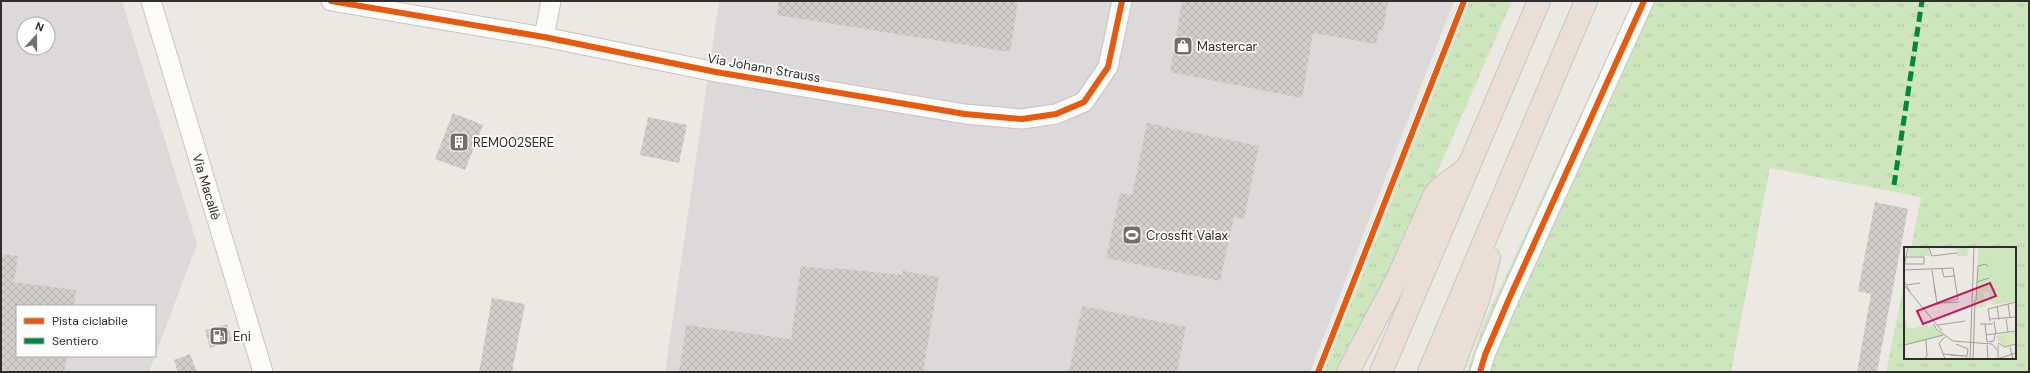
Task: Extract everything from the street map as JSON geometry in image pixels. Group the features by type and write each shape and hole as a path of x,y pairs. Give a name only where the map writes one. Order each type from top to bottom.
{"highway":[{"path":"1381,372 1539,1"},
{"path":"1428,372 1586,1"},
{"path":"1348,372 1399,276 1435,194 1445,184 1463,172 1472,160"},
{"path":"1451,372 1478,300 1512,176"}],"street":[{"name":"Via Macallè","path":"151,1 264,372"},
{"name":"Via Johann Strauss","path":"331,1 544,37 716,72 965,114 1022,119 1056,114 1084,102 1108,67 1122,1"},
{"path":"544,37 551,1"},
{"path":"1480,372 1485,355 1508,299 1644,1"}],"shaded area":[{"path":"1,1 122,1 197,244 156,353 156,305 16,305 16,357 155,357 149,372 1,372"},
{"path":"719,1 1454,1 1310,372 665,372"}],"green space":[{"path":"1470,1 1512,1 1405,246 1338,372 1324,372"},
{"path":"1633,1 2029,1 2029,372 1886,372 1904,284 1904,359 2016,359 2016,247 1911,247 1921,197 1770,168 1731,372 1467,372 1482,327"}],"building":[{"path":"779,1 1018,1 1010,52 777,15"},
{"path":"1182,1 1388,1 1383,31 1379,30 1376,44 1313,33 1302,98 1170,72"},
{"name":"REM002SERE","path":"453,113 483,125 465,170 435,159"},
{"path":"648,117 687,125 679,163 640,155"},
{"path":"1147,123 1259,146 1244,219 1234,217 1220,281 1106,258 1120,193 1132,195"},
{"path":"1875,202 1908,209 1877,372 1857,372 1871,294 1858,291"},
{"path":"1,254 18,256 14,282 76,290 74,305 16,305 16,357 67,357 64,372 16,372 1,370"},
{"path":"801,266 902,275 903,271 939,277 923,372 679,372 686,325 791,339"},
{"path":"492,298 525,304 512,372 479,372"},
{"path":"1082,306 1186,327 1177,372 1069,372"},
{"path":"227,324 232,341 210,348 205,330"},
{"path":"190,354 197,372 178,372 174,360"}],"marked path":[{"path":"1894,185 1922,1"}],"cycle path":[{"path":"331,1 544,37 716,72 965,114 1022,119 1056,114 1084,102 1108,67 1122,1"},
{"path":"1318,372 1464,1"},
{"path":"1480,372 1485,355 1509,299 1644,1"}],"place":[{"name":"Mastercar","path":"1183,46"},
{"name":"REM002SERE","path":"459,142"},
{"name":"Crossfit Valax","path":"1132,235"},
{"name":"Eni","path":"219,336"}]}
